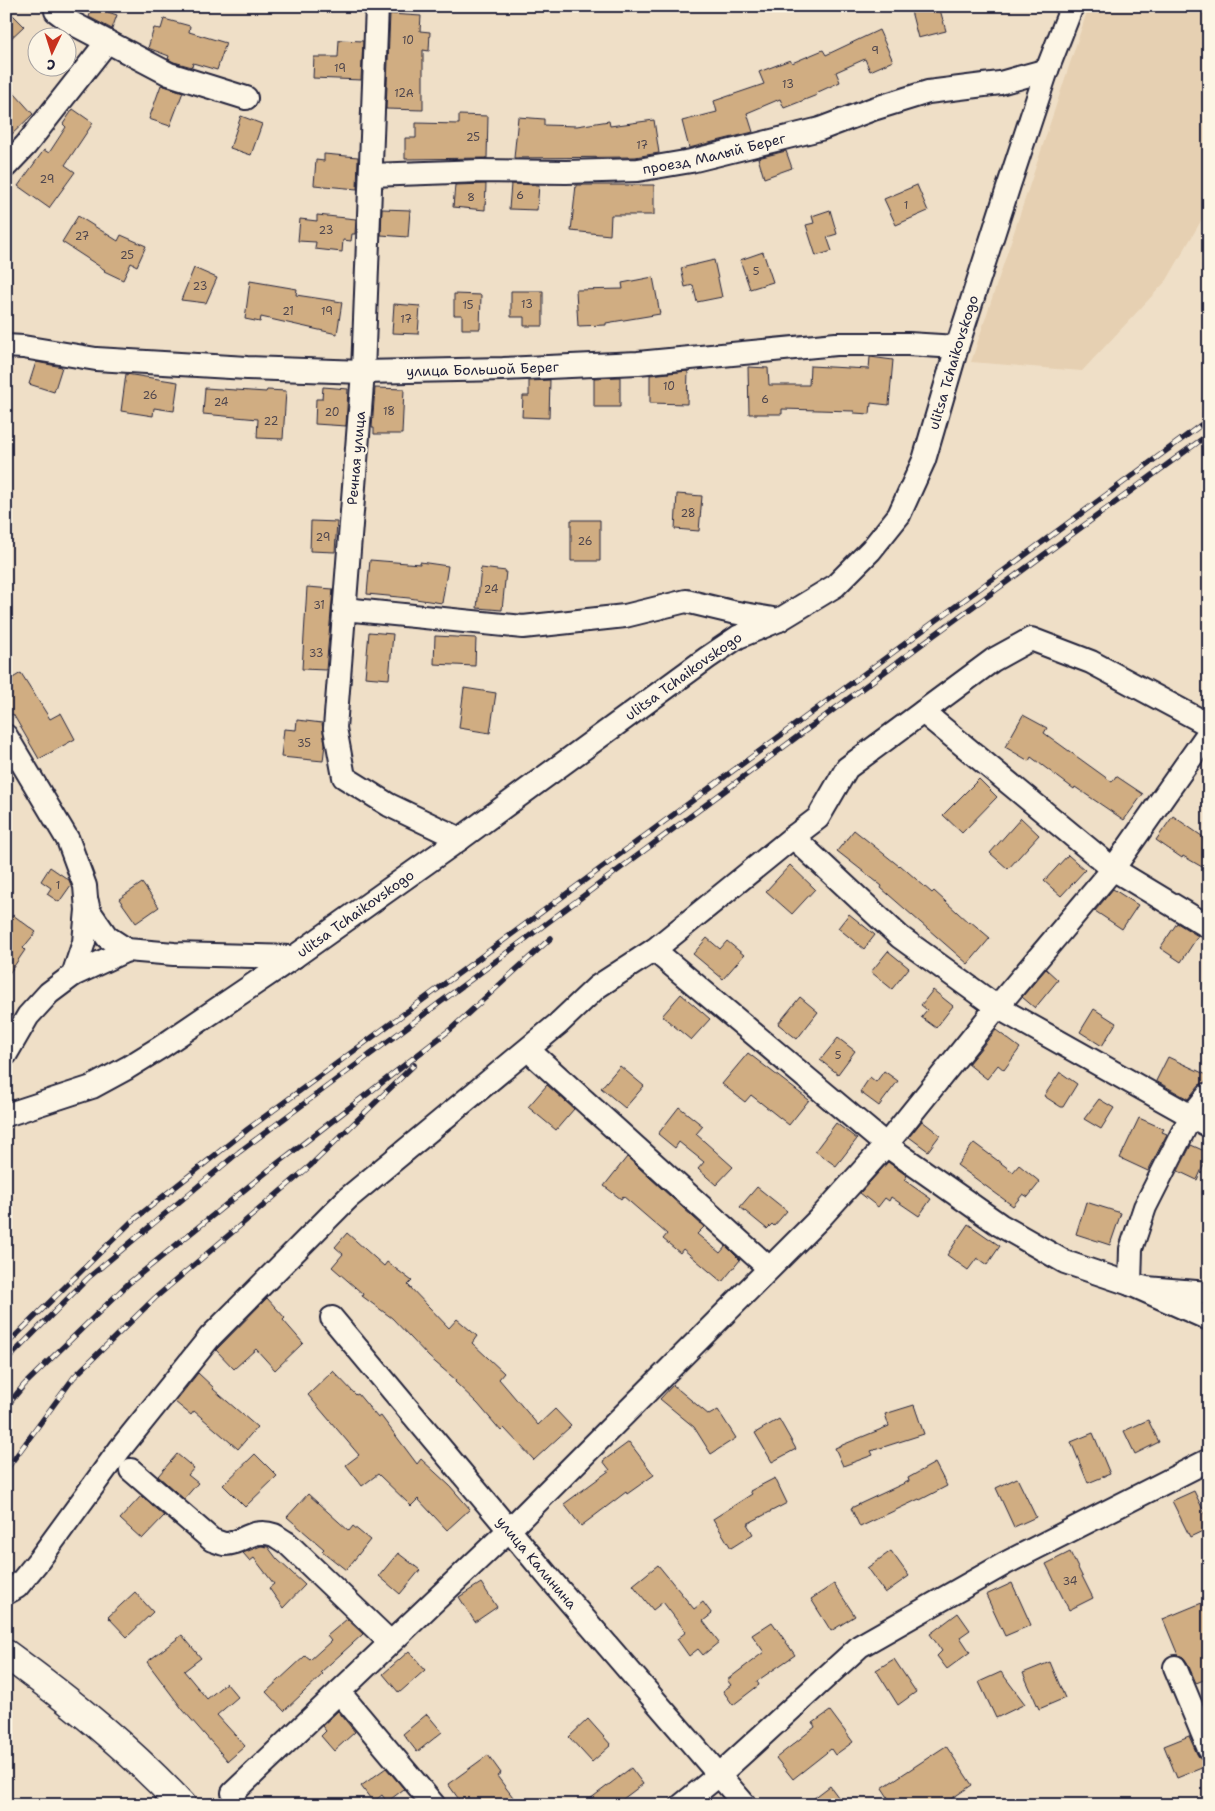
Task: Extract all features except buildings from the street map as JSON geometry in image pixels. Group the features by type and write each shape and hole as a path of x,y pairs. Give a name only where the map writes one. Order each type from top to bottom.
{"street":[{"name":"Речная улица","path":"378,6 363,372 335,728 344,777 389,804 460,839"},
{"path":"56,10 72,24 169,74 246,98"},
{"name":"ulitsa Tchaikovskogo","path":"6,1115 92,1087 127,1068 294,957 460,839 707,658 738,637 779,620 835,586 872,550 899,515 924,460 957,347 1067,11"},
{"path":"6,166 26,145 107,42"},
{"name":"проезд Малый Берег","path":"371,175 481,171 566,172 638,170 691,161 820,130 873,109 928,92 1000,83 1047,70"},
{"name":"улица Большой Берег","path":"6,346 23,346 96,359 247,368 363,372 503,369 638,363 836,344 908,344 957,347"},
{"path":"344,609 522,627 625,616 686,601 732,612 779,620"},
{"path":"6,1593 17,1587 39,1560 120,1449 210,1337 348,1198 558,1024 597,987 654,950 818,818 847,768 993,660 1031,639 1091,662 1209,725"},
{"path":"923,712 1113,869 1209,927"},
{"path":"233,1793 509,1530 820,1218 886,1145 997,1007 1113,869 1209,732"},
{"path":"6,736 68,840 85,886 89,911 107,937 127,950 174,954 294,957"},
{"path":"793,837 900,937 997,1007 1200,1121"},
{"path":"73,975 84,942 87,910 85,886"},
{"path":"6,1054 28,1016 49,994 73,975 127,950"},
{"path":"654,950 886,1145 1000,1225 1065,1262 1130,1284 1146,1288 1209,1293"},
{"path":"536,1057 769,1268"},
{"path":"1130,1284 1131,1250 1145,1206 1200,1121 1209,1094"},
{"path":"1130,1284 1209,1319"},
{"name":"улица Калинина","path":"332,1318 509,1530 745,1805"},
{"path":"682,1805 720,1774 860,1646 1006,1563 1209,1460"},
{"path":"131,1470 212,1540 224,1544 235,1542 248,1535 261,1533 274,1535 287,1543 390,1642"},
{"path":"6,1654 106,1731 182,1805"},
{"path":"1175,1667 1209,1749"},
{"path":"339,1692 434,1805"}],"shaded area":[{"path":"1089,6 1188,6 1209,17 1209,207 1167,280 1082,371 971,362"}],"railway":[{"path":"6,1345 131,1222 248,1129 1209,419"},
{"path":"6,1361 88,1278 239,1152 930,638 1209,434"},
{"path":"6,1407 24,1385 129,1283 269,1170 451,1029 551,938"},
{"path":"6,1470 74,1377 155,1298 310,1166 414,1065"}]}
